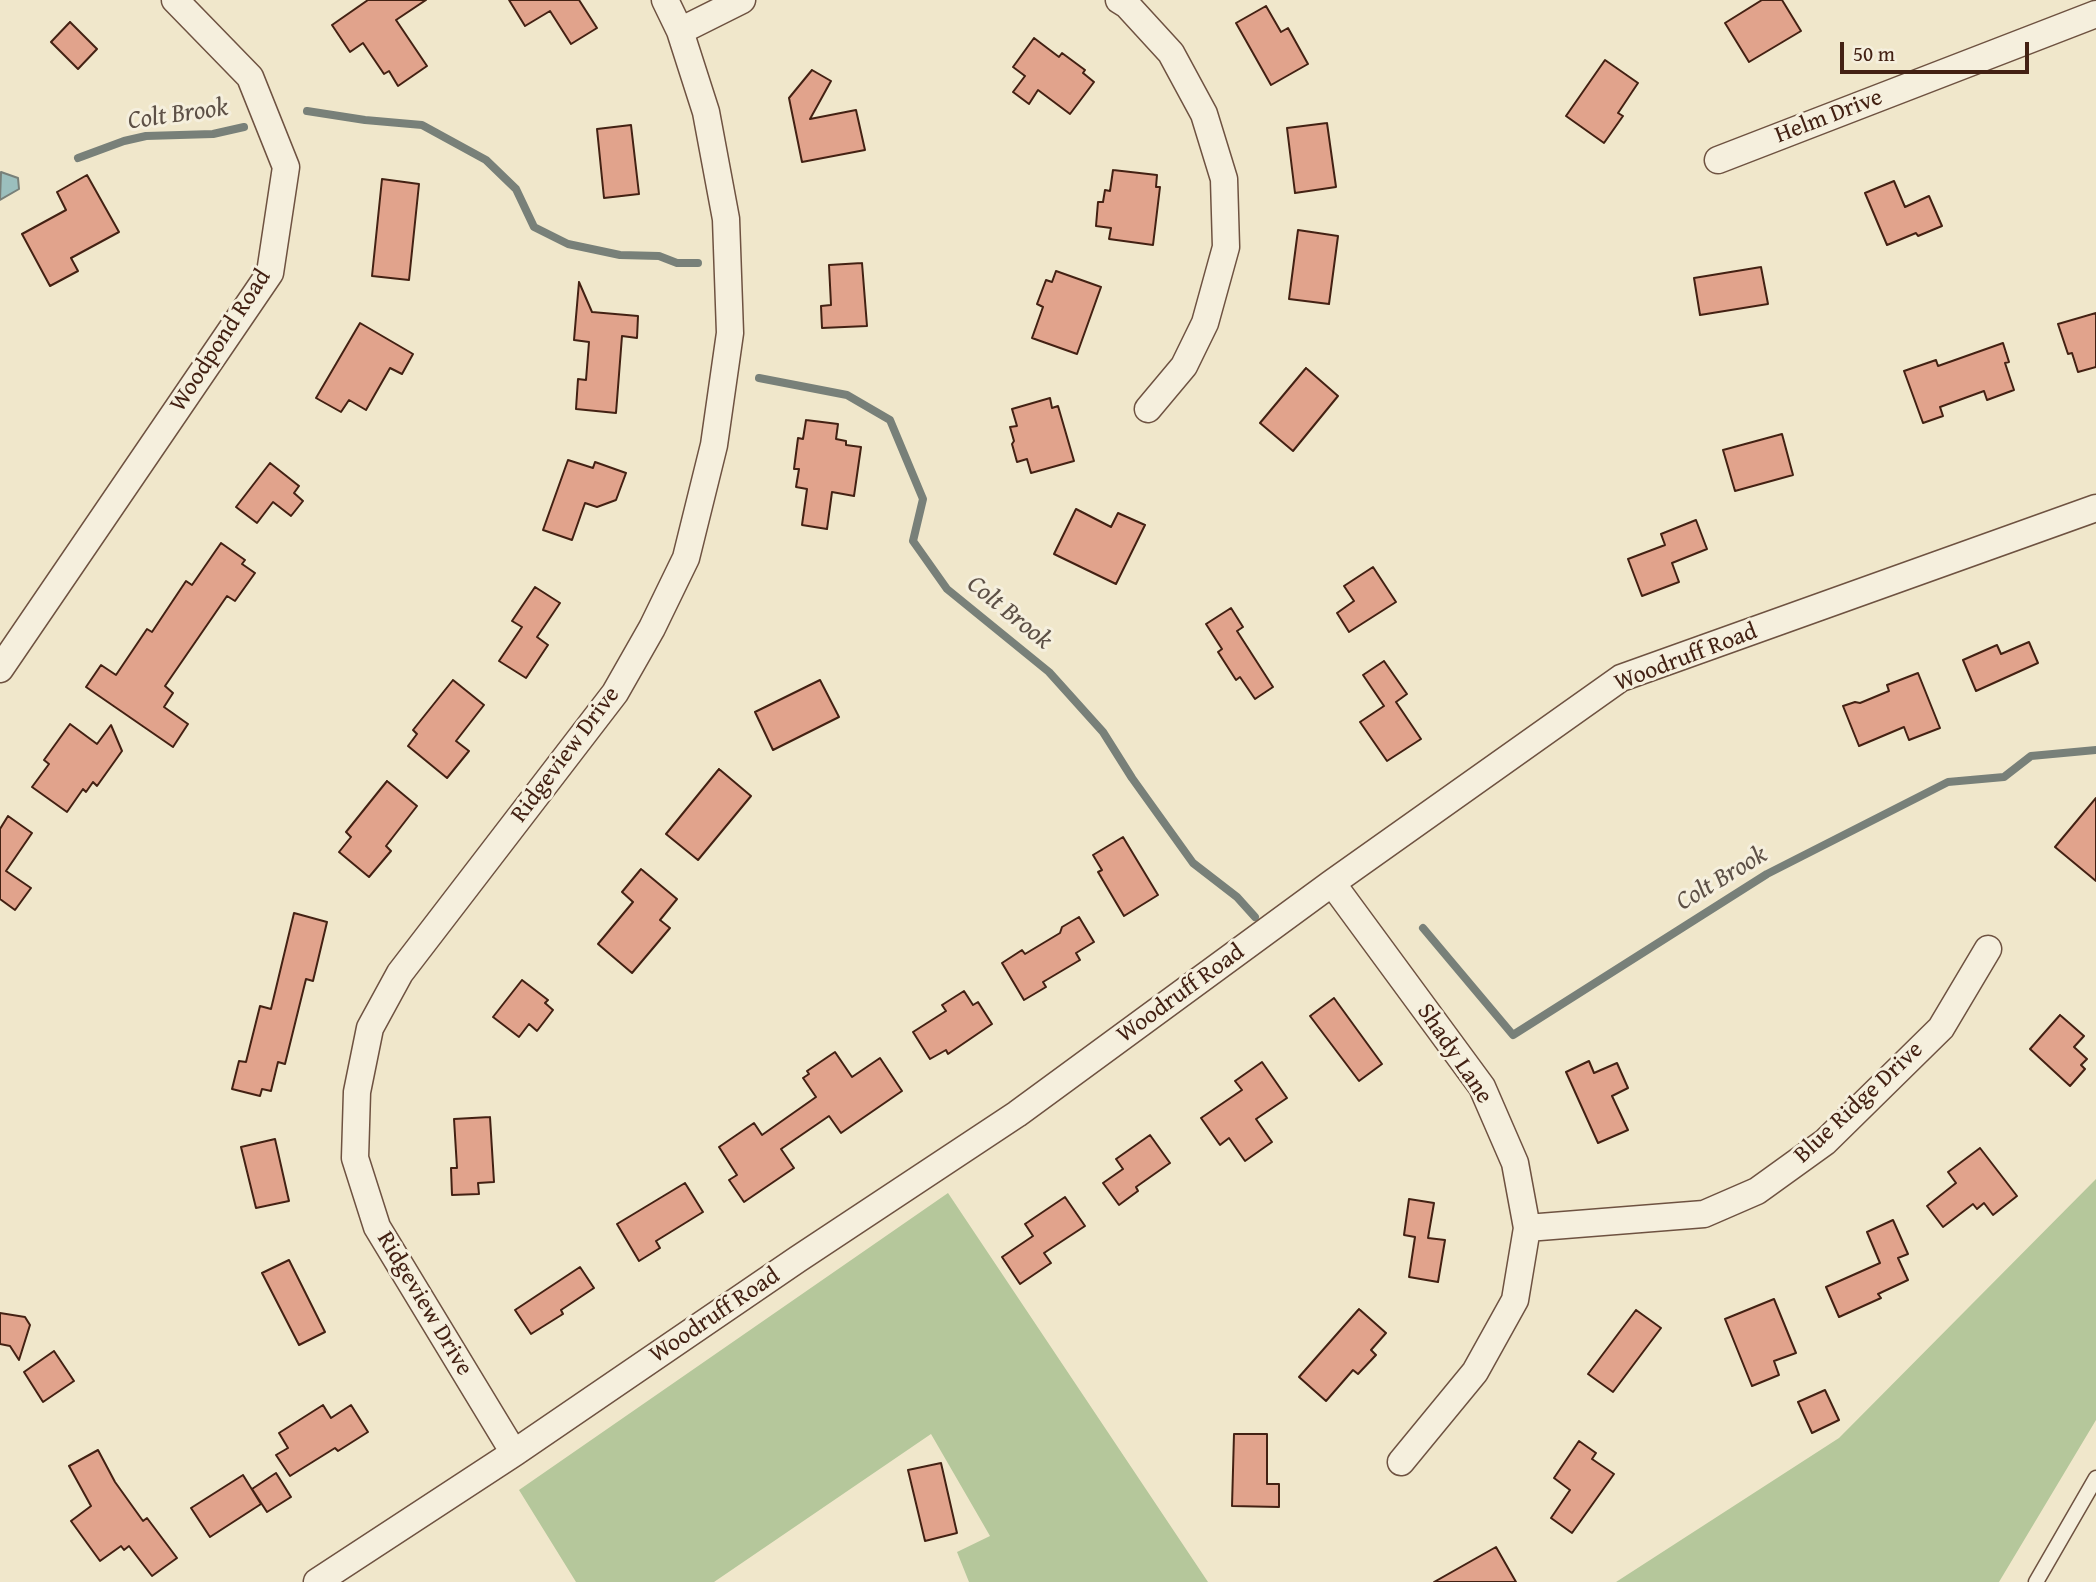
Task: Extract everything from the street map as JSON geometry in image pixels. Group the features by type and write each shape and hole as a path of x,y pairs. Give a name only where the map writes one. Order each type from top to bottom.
{"street":[{"name":"Woodpond Road","path":"0,669 270,274 286,167 250,77 175,0"},
{"name":"Ridgeview Drive","path":"514,1453 377,1227 355,1158 357,1092 370,1028 400,973 615,693 652,628 686,558 714,445 730,333 726,219 706,112 680,32 665,0"},
{"path":"680,32 742,0"},
{"path":"1119,0 1127,5 1171,53 1204,114 1224,179 1226,247 1205,323 1184,366 1148,409"},
{"name":"Helm Drive","path":"1718,160 2096,14"},
{"name":"Woodruff Road","path":"317,1582 514,1453 1017,1114 1332,883 1621,678 2096,508"},
{"name":"Shady Lane","path":"1332,883 1482,1087 1515,1163 1527,1228 1515,1300 1475,1372 1401,1462"},
{"name":"Blue Ridge Drive","path":"1527,1228 1704,1214 1757,1191 1825,1142 1941,1028 1988,949"}],"lane":[{"path":"2036,1582 2096,1478"}],"green space":[{"path":"2096,1179 2096,1420 1999,1582 1616,1582 1839,1438"},
{"path":"948,1193 1208,1582 969,1582 957,1552 990,1536 931,1434 714,1582 576,1582 519,1490"}],"water":[{"path":"1,172 18,178 19,189 0,200"}],"building":[{"path":"368,0 426,0 396,20 427,66 398,86 389,71 384,74 363,43 350,52 332,25"},
{"path":"509,0 579,0 597,28 571,44 550,11 525,26"},
{"path":"1762,0 1782,0 1801,31 1749,62 1725,23"},
{"path":"1266,6 1281,32 1288,28 1308,64 1271,85 1236,23"},
{"path":"70,22 97,49 78,69 51,42"},
{"path":"1034,38 1059,57 1062,53 1085,70 1083,73 1094,82 1070,114 1038,90 1029,104 1013,92 1025,76 1013,67"},
{"path":"1605,60 1638,83 1618,113 1623,116 1604,143 1566,116"},
{"path":"812,70 831,81 810,119 856,110 865,150 802,162 789,98"},
{"path":"1327,123 1336,187 1295,193 1287,128"},
{"path":"631,125 639,194 604,198 597,129"},
{"path":"1113,170 1157,175 1156,187 1160,187 1153,245 1109,239 1111,228 1096,226 1098,202 1103,202 1105,190 1110,191"},
{"path":"87,175 119,232 71,258 78,271 50,286 22,234 66,210 57,192"},
{"path":"382,179 419,184 409,280 372,276"},
{"path":"1894,181 1905,207 1929,196 1942,226 1887,245 1865,193"},
{"path":"1298,230 1338,236 1329,304 1289,299"},
{"path":"862,263 867,326 822,328 821,306 831,305 829,265"},
{"path":"1761,267 1768,304 1700,315 1694,278"},
{"path":"1056,271 1101,287 1077,354 1032,338 1043,307 1037,304 1046,280 1052,282"},
{"path":"579,282 592,312 638,316 637,338 622,336 616,413 576,409 578,379 586,380 589,342 574,340"},
{"path":"2096,313 2096,367 2078,372 2072,353 2068,354 2058,324"},
{"path":"360,323 413,354 402,374 390,368 366,410 349,400 341,412 316,398"},
{"path":"2003,343 2009,362 2005,363 2014,390 1987,400 1984,391 1940,407 1943,416 1923,423 1904,371 1936,360 1938,366"},
{"path":"1306,368 1338,396 1293,451 1260,423"},
{"path":"1050,398 1052,408 1058,406 1074,461 1031,473 1027,459 1017,462 1010,427 1017,426 1012,409"},
{"path":"806,420 838,424 836,439 846,441 846,445 861,447 854,496 832,492 827,529 802,525 807,489 796,487 799,469 794,469 798,438 803,439"},
{"path":"1782,434 1793,475 1735,491 1723,450"},
{"path":"568,460 593,468 595,462 626,473 616,500 597,507 585,503 572,540 543,530"},
{"path":"270,463 299,486 294,493 303,501 291,516 273,502 257,523 236,507"},
{"path":"1076,509 1111,527 1118,513 1145,525 1116,584 1054,554"},
{"path":"1696,520 1707,549 1672,563 1679,582 1642,596 1628,559 1665,545 1661,534"},
{"path":"221,543 245,560 242,564 255,573 235,601 227,596 165,686 173,693 164,707 188,724 173,747 86,687 101,665 116,675 147,629 152,632 186,581 192,585"},
{"path":"1373,567 1396,602 1349,632 1337,613 1354,601 1344,586"},
{"path":"535,587 560,603 537,637 548,645 526,678 499,661 522,627 512,621"},
{"path":"1231,608 1243,627 1237,631 1273,687 1255,699 1240,677 1236,680 1218,652 1222,649 1206,624"},
{"path":"2029,642 2038,663 1976,691 1963,660 1997,645 2001,654"},
{"path":"1384,661 1407,694 1396,702 1421,739 1387,761 1360,722 1384,706 1363,675"},
{"path":"1918,673 1940,728 1909,740 1904,727 1859,746 1843,706 1860,703 1889,691 1887,685"},
{"path":"453,680 484,705 456,741 469,751 447,778 408,746 417,734 413,730"},
{"path":"820,680 839,717 773,750 755,712"},
{"path":"70,724 97,744 111,725 122,751 97,786 93,782 86,792 83,789 67,812 32,787 49,764 44,760"},
{"path":"719,769 751,796 698,860 666,834"},
{"path":"387,781 417,806 386,846 391,851 369,877 339,852 351,837 346,832"},
{"path":"2096,798 2096,881 2055,847"},
{"path":"8,816 32,833 6,871 31,888 15,910 0,899 0,829"},
{"path":"1123,837 1158,895 1124,916 1098,872 1102,870 1093,855"},
{"path":"641,869 677,899 660,920 670,928 632,973 598,944 633,902 622,892"},
{"path":"294,913 327,922 313,981 306,979 285,1064 278,1062 271,1091 262,1089 260,1096 232,1089 239,1061 246,1062 260,1006 271,1009"},
{"path":"1079,917 1094,942 1076,953 1080,960 1043,982 1046,987 1024,1000 1002,963 1022,950 1025,954 1060,933 1062,927"},
{"path":"522,980 548,1000 545,1003 553,1010 537,1031 529,1024 519,1037 493,1017"},
{"path":"964,991 973,1005 978,1002 992,1024 948,1054 946,1050 930,1059 913,1032 946,1011 942,1005"},
{"path":"1334,998 1382,1064 1359,1081 1310,1016"},
{"path":"2060,1015 2084,1036 2074,1047 2087,1059 2081,1065 2085,1069 2070,1086 2030,1049"},
{"path":"835,1052 852,1077 880,1058 902,1091 841,1133 829,1116 781,1149 794,1168 744,1202 729,1180 737,1175 719,1147 754,1123 762,1135 816,1097 803,1078 809,1074 807,1071"},
{"path":"1589,1061 1594,1073 1617,1063 1628,1088 1612,1096 1628,1130 1598,1143 1566,1072"},
{"path":"1262,1062 1287,1098 1256,1119 1272,1142 1245,1161 1229,1138 1220,1145 1201,1118 1242,1090 1235,1081"},
{"path":"490,1117 494,1182 478,1183 479,1194 452,1195 451,1168 457,1168 454,1119"},
{"path":"1150,1135 1170,1163 1136,1187 1138,1191 1119,1205 1103,1183 1123,1169 1116,1159"},
{"path":"275,1139 289,1201 256,1208 241,1147"},
{"path":"1980,1148 2017,1196 1993,1215 1984,1203 1977,1209 1973,1204 1943,1227 1927,1206 1956,1183 1948,1172"},
{"path":"685,1183 703,1212 656,1241 660,1248 639,1261 617,1224"},
{"path":"1065,1197 1085,1226 1044,1253 1051,1263 1020,1284 1002,1257 1033,1236 1025,1224"},
{"path":"1409,1199 1434,1203 1428,1238 1445,1240 1438,1282 1409,1277 1415,1237 1404,1235"},
{"path":"1893,1220 1908,1254 1898,1258 1908,1280 1878,1294 1881,1298 1839,1317 1826,1287 1880,1263 1867,1232"},
{"path":"289,1260 325,1332 299,1345 262,1273"},
{"path":"580,1267 594,1288 561,1310 563,1314 531,1334 515,1310"},
{"path":"1774,1299 1796,1353 1774,1361 1779,1375 1752,1386 1725,1319"},
{"path":"1359,1309 1386,1333 1371,1350 1376,1355 1358,1374 1353,1370 1326,1401 1299,1377"},
{"path":"1636,1310 1661,1328 1613,1392 1588,1374"},
{"path":"0,1313 25,1317 30,1325 19,1360 10,1346 0,1344"},
{"path":"54,1351 74,1381 43,1402 24,1372"},
{"path":"1825,1390 1839,1420 1812,1433 1798,1402"},
{"path":"323,1405 331,1418 351,1405 368,1432 338,1451 335,1448 290,1476 276,1455 288,1448 279,1433"},
{"path":"1234,1434 1267,1434 1267,1484 1279,1484 1279,1507 1232,1506"},
{"path":"1579,1441 1596,1453 1592,1459 1614,1474 1572,1533 1551,1518 1570,1490 1554,1478"},
{"path":"98,1450 115,1482 143,1521 147,1518 177,1558 152,1576 129,1546 124,1550 121,1546 100,1561 71,1521 91,1506 69,1466"},
{"path":"941,1463 957,1533 925,1541 908,1470"},
{"path":"276,1473 291,1497 267,1512 252,1489"},
{"path":"243,1475 261,1504 210,1537 191,1508"},
{"path":"1496,1547 1516,1582 1434,1582"}],"waterway":[{"name":"Colt Brook","path":"307,111 422,125 486,160 516,189 534,227 568,244 620,255 659,256 677,263 698,263"},
{"name":"Colt Brook","path":"78,158 146,136 213,134 244,127"},
{"name":"Colt Brook","path":"759,378 847,395 890,420 923,499 913,541 947,589 1049,672 1103,732 1132,778 1193,863 1237,897 1255,917"},
{"name":"Colt Brook","path":"1423,928 1513,1035 1767,874 1948,782 2004,777 2031,756 2096,750"}]}
